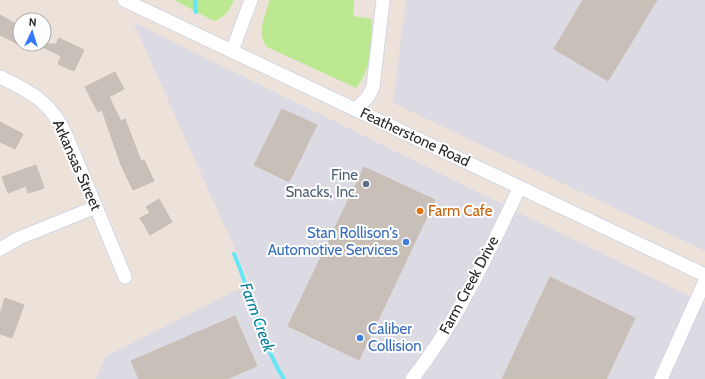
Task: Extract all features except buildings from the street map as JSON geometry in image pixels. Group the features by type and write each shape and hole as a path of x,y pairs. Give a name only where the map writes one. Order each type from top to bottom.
{"street":[{"name":"Featherstone Road","path":"124,0 705,275"},
{"path":"232,51 251,0"},
{"path":"355,110 368,97 373,87 383,0"},
{"name":"Arkansas Street","path":"0,77 30,92 40,99 63,129 125,277"},
{"name":"Farm Creek Drive","path":"412,379 449,327 476,277 520,187"},
{"path":"0,249 19,238 96,207"},
{"path":"661,379 705,281"}],"shaded area":[{"path":"406,0 705,0 705,251 393,103"},
{"path":"133,22 705,304 705,379 96,379 106,356 250,283"}],"green space":[{"path":"174,0 234,0 226,13 221,18 214,21"},
{"path":"270,0 354,0 353,16 372,19 370,56 365,72 356,88 267,47 262,36 262,24"}],"waterway":[{"name":"Farm Creek","path":"195,0 196,12"},
{"name":"Farm Creek","path":"234,254 262,334 284,379"}],"place":[{"name":"Fine Snacks, Inc.","path":"366,184"},
{"name":"Farm Cafe","path":"420,211"},
{"name":"Stan Rollison's Automotive Services","path":"406,242"},
{"name":"Caliber Collision","path":"360,338"}]}
